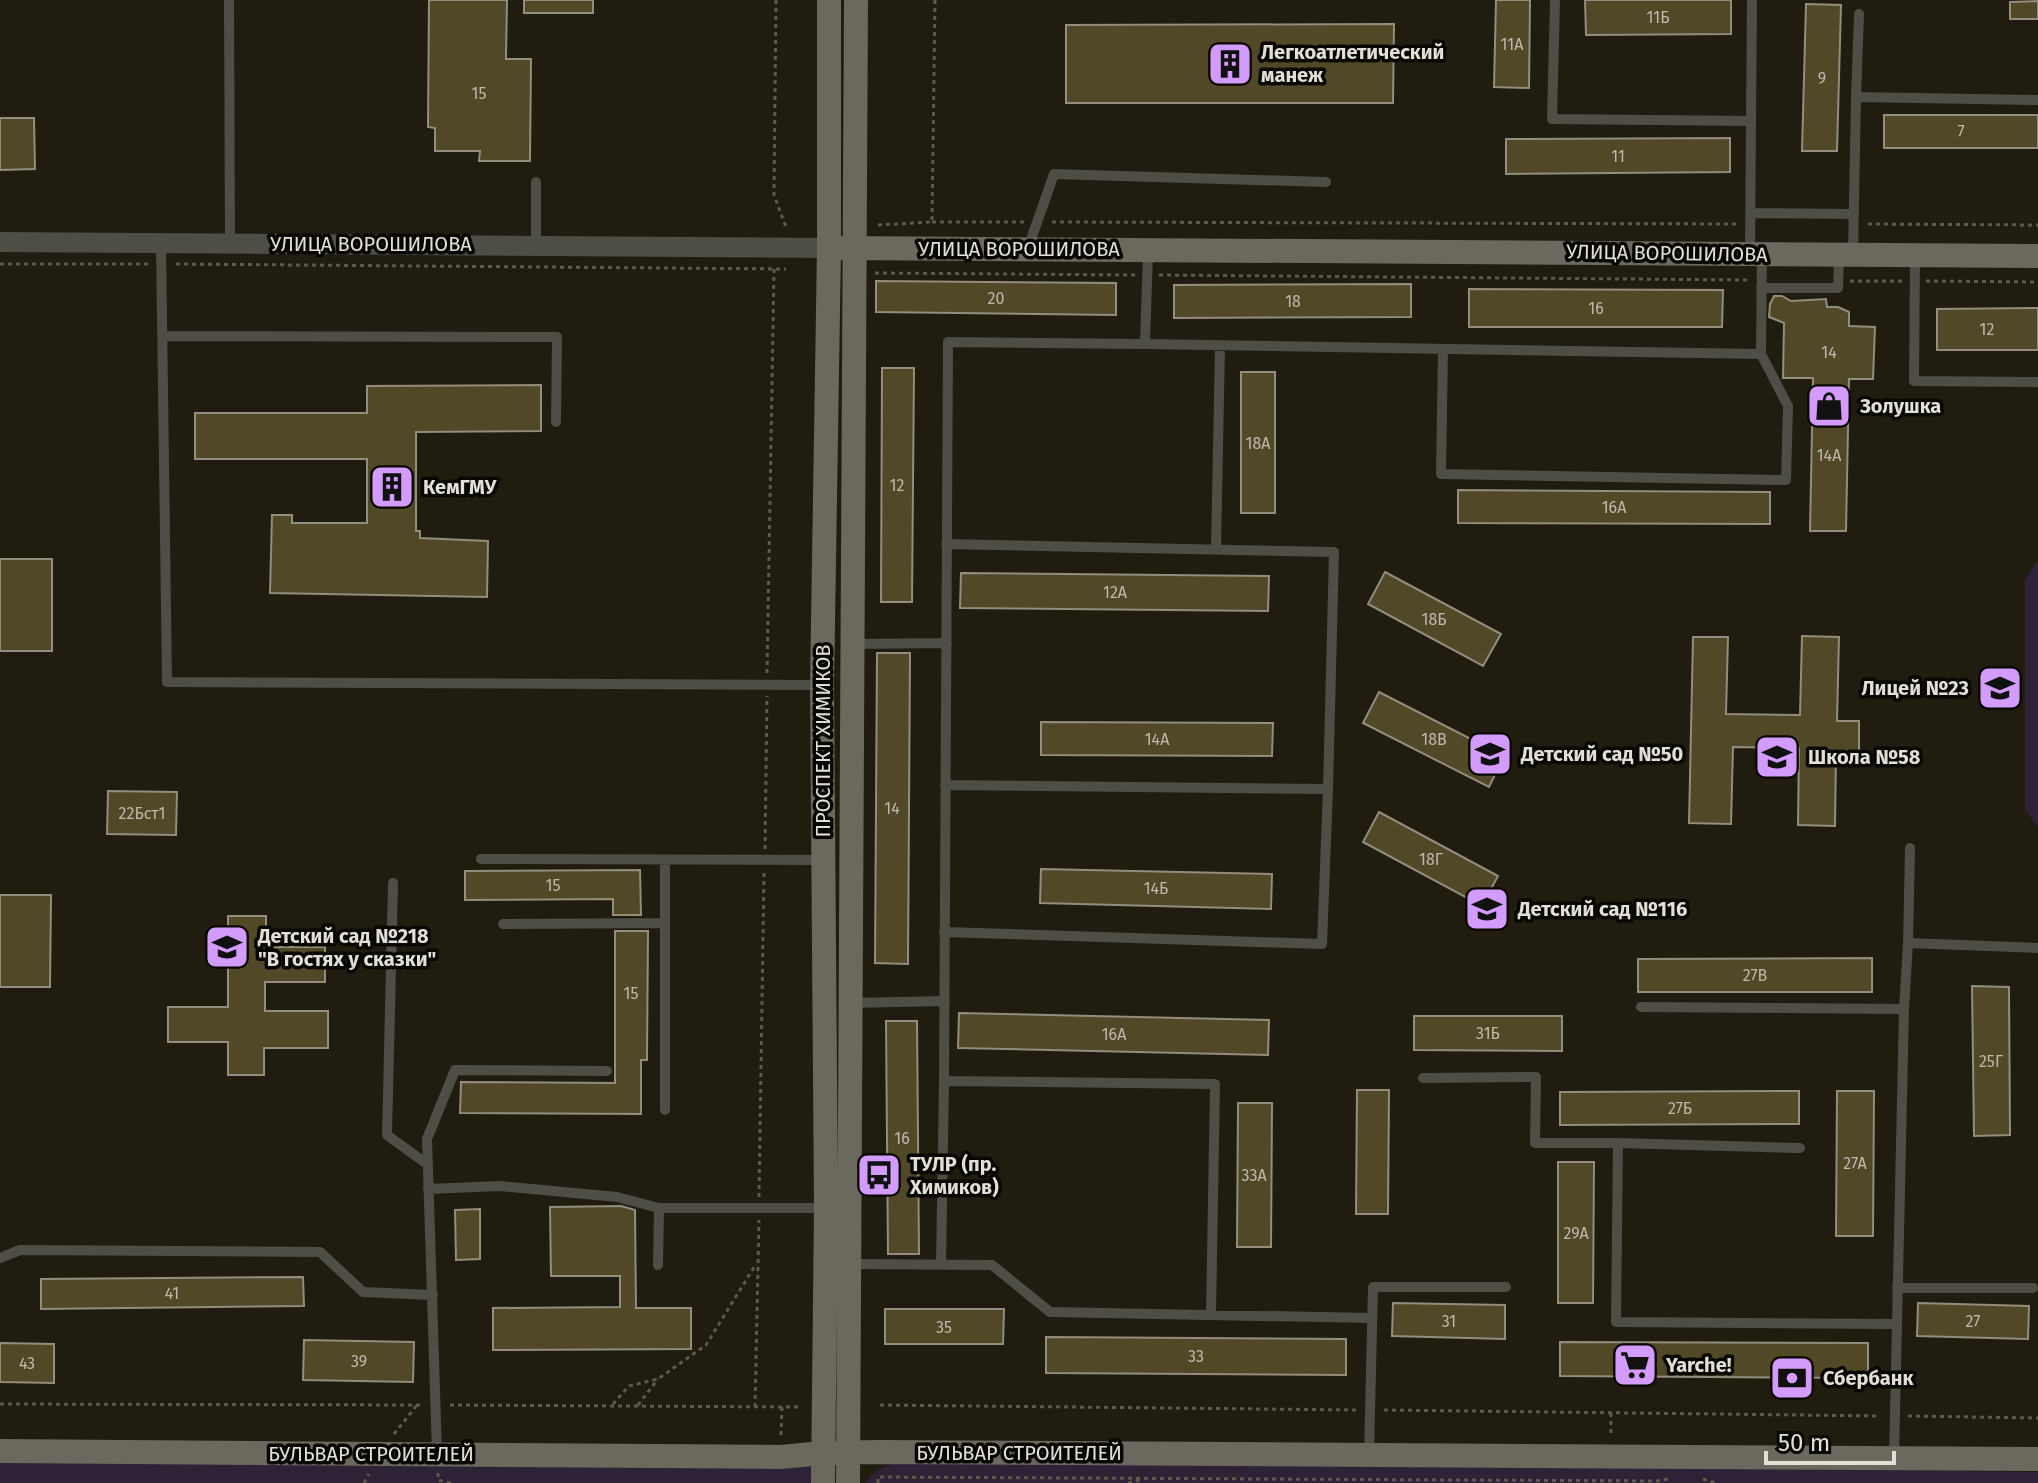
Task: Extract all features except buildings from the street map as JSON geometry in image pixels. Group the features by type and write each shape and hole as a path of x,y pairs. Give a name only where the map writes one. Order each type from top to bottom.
{"street":[{"name":"ПРОСПЕКТ ХИМИКОВ","path":"823,1483 826,1208 822,685 829,248 829,0"},
{"name":"ПРОСПЕКТ ХИМИКОВ","path":"848,1483 856,0"},
{"name":"УЛИЦА ВОРОШИЛОВА","path":"0,242 2038,256"},
{"name":"БУЛЬВАР СТРОИТЕЛЕЙ","path":"0,1451 781,1457 848,1452 2038,1459"}],"lane":[{"path":"229,0 230,243"},
{"path":"1555,0 1552,119 1751,121"},
{"path":"1443,349 1441,474 1786,480 1788,406 1761,354 1761,284 1751,218 1752,0"},
{"path":"1761,284 1838,288 1854,219 1859,14"},
{"path":"1856,97 2038,100"},
{"path":"1028,249 1054,174 1326,182"},
{"path":"536,182 536,246"},
{"path":"1751,218 1854,219"},
{"path":"161,243 167,682 822,685"},
{"path":"1145,344 1148,250"},
{"path":"1915,255 1914,381 2038,382"},
{"path":"162,336 557,337 556,422"},
{"path":"941,1265 948,342 1761,354"},
{"path":"1216,549 1220,346"},
{"path":"944,932 1322,944 1334,552 946,544"},
{"path":"853,644 947,643"},
{"path":"945,785 1328,789"},
{"path":"1894,1458 1910,848"},
{"path":"481,859 823,860"},
{"path":"665,860 665,1110"},
{"path":"393,883 387,1135 427,1164"},
{"path":"503,924 665,923"},
{"path":"1908,943 2038,948"},
{"path":"850,1003 945,1001"},
{"path":"1641,1007 1904,1009"},
{"path":"437,1455 427,1139 455,1070 607,1071"},
{"path":"1423,1078 1536,1077 1535,1143 1800,1148"},
{"path":"944,1081 1215,1084 1211,1315"},
{"path":"1618,1143 1616,1322 1896,1324"},
{"path":"428,1189 515,1187 617,1197 659,1208 826,1208"},
{"path":"658,1265 659,1208"},
{"path":"0,1258 20,1250 320,1252 363,1292 433,1295"},
{"path":"848,1264 992,1265 1050,1312 1372,1318"},
{"path":"1369,1455 1373,1287 1506,1287"},
{"path":"1897,1288 2033,1288"}],"path":[{"path":"776,0 774,195 786,227"},
{"path":"932,222 935,0"},
{"path":"878,225 932,222 1751,218"},
{"path":"1854,219 2038,225"},
{"path":"0,264 786,269"},
{"path":"755,1407 774,269"},
{"path":"871,273 1761,284"},
{"path":"1838,281 2038,282"},
{"path":"637,1406 658,1379 706,1345 758,1261"},
{"path":"612,1406 629,1386 658,1379"},
{"path":"0,1404 798,1407"},
{"path":"379,1454 417,1405"},
{"path":"880,1405 2038,1418"},
{"path":"1611,1413 1612,1444"},
{"path":"878,1483 878,1477 1601,1482 1672,1478"},
{"path":"1030,1478 1041,1483"},
{"path":"1128,1483 1143,1478"},
{"path":"1702,1479 1716,1483"}],"shaded area":[{"path":"2038,560 2038,827 2025,810 2025,580"},
{"path":"0,1451 823,1453 823,1483 0,1483"},
{"path":"900,1462 2038,1472 2038,1483 866,1483 880,1468"}],"place":[{"name":"Легкоатлетический манеж","path":"1230,64"},
{"name":"Золушка","path":"1829,406"},
{"name":"КемГМУ","path":"392,487"},
{"name":"Лицей №23","path":"2000,688"},
{"name":"Детский сад №50","path":"1490,754"},
{"name":"Школа №58","path":"1777,757"},
{"name":"Детский сад №116","path":"1487,909"},
{"name":"Детский сад №218 \"В гостях у сказки\"","path":"227,947"},
{"name":"ТУЛР (пр. Химиков)","path":"879,1175"},
{"name":"Yarche!","path":"1635,1365"},
{"name":"Сбербанк","path":"1792,1378"}]}
